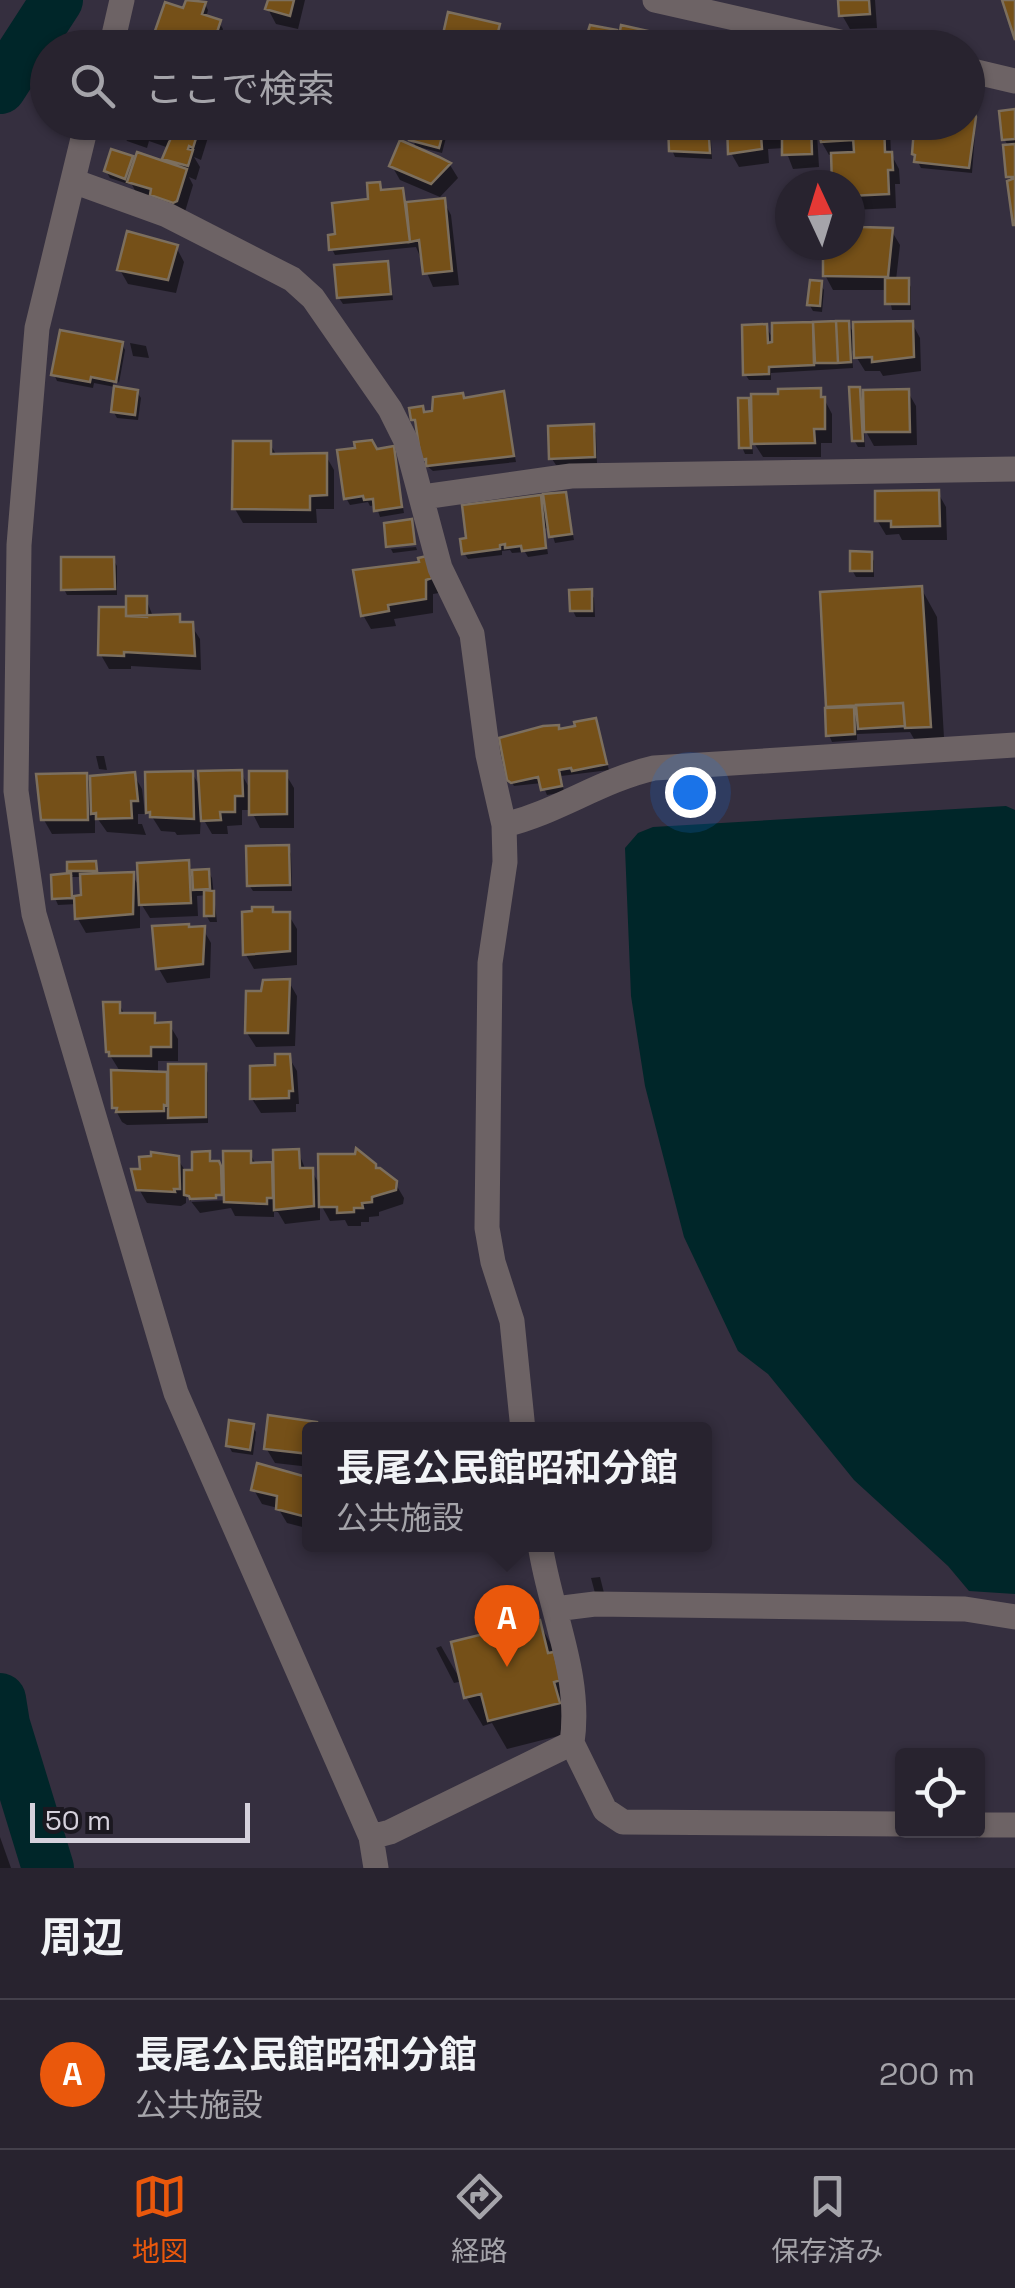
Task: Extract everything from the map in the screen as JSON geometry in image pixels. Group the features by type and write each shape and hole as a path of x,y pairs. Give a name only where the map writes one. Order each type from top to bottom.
{"street":[{"path":"115,30 122,0"},
{"path":"654,0 694,4 796,30"},
{"path":"985,74 1015,81"},
{"path":"83,140 37,328 19,545 16,790 34,914 176,1394 371,1838 376,1868"},
{"path":"73,181 166,215 292,278 313,298 390,409 406,441 440,568 472,634 488,754 504,825 505,862 490,963 488,1228 493,1262 512,1321 522,1422"},
{"path":"424,498 571,476 1015,469"},
{"path":"504,825 522,821 624,775 654,768 1015,745"},
{"path":"542,1552 570,1661 576,1718 572,1743 606,1810 623,1822 895,1824"},
{"path":"555,1609 596,1604 965,1609 1015,1617"},
{"path":"371,1838 572,1743"},
{"path":"985,1825 1015,1826"}],"shaded area":[{"path":"1006,806 1015,810 1015,1594 969,1591 948,1566 854,1480 768,1374 738,1351 684,1237 645,1086 631,996 625,848 638,833 653,827"}],"building":[{"path":"186,0 206,2 202,14 221,20 218,30 155,30 165,2 183,8"},
{"path":"268,0 294,0 290,16 265,9"},
{"path":"838,0 869,0 870,14 839,16"},
{"path":"1002,0 1015,0 1015,40"},
{"path":"448,12 500,24 498,30 444,30"},
{"path":"590,25 617,30 588,30"},
{"path":"1015,109 1015,139 1002,140 999,111"},
{"path":"170,140 195,140 193,148 188,149 193,150 188,166 162,159"},
{"path":"400,140 451,163 431,184 389,166"},
{"path":"409,140 441,140 439,148"},
{"path":"669,140 709,140 710,153 669,151"},
{"path":"728,140 761,140 762,149 728,154"},
{"path":"782,140 812,140 812,154 782,155"},
{"path":"853,140 885,140 885,152 892,152 889,194 865,195 865,170 832,170 831,153 854,152"},
{"path":"913,140 973,140 969,168 914,162"},
{"path":"1015,144 1015,177 1006,177 1003,145"},
{"path":"111,149 133,156 125,179 104,171"},
{"path":"137,152 187,169 177,201 150,195 151,189 127,182"},
{"path":"1015,178 1015,225 1013,225 1007,181"},
{"path":"380,182 381,190 403,188 410,242 329,250 328,235 335,234 332,203 368,199 367,183"},
{"path":"445,198 452,271 423,274 419,240 410,242 406,202"},
{"path":"865,227 893,228 888,277 823,276 823,260 865,260"},
{"path":"127,231 178,245 168,280 117,270"},
{"path":"388,261 391,294 337,298 334,265"},
{"path":"885,278 909,278 909,304 885,304"},
{"path":"810,280 822,281 820,306 807,305"},
{"path":"836,321 849,321 851,362 838,363"},
{"path":"836,321 838,363 815,363 813,322"},
{"path":"913,321 914,357 872,362 872,357 854,358 853,322"},
{"path":"813,322 814,365 769,367 769,374 743,375 742,325 767,324 768,343 772,342 772,323"},
{"path":"60,330 123,342 116,382 51,375"},
{"path":"114,386 138,390 135,415 111,412"},
{"path":"849,387 860,387 863,441 852,441"},
{"path":"821,388 821,397 825,397 825,429 814,429 815,443 752,444 751,394"},
{"path":"909,389 910,432 864,432 863,390"},
{"path":"504,391 514,456 426,466 426,459 421,460 415,420 411,420 409,408 423,406 424,412 432,411 433,397 463,393 464,398"},
{"path":"738,398 749,398 751,448 739,448"},
{"path":"594,424 595,457 549,459 548,426"},
{"path":"372,440 377,449 394,446 402,507 374,511 373,499 344,499 337,450 355,448 354,442"},
{"path":"233,441 271,441 271,454 327,453 327,495 310,496 310,510 232,509"},
{"path":"939,490 940,526 891,527 891,521 875,521 875,491"},
{"path":"566,492 572,534 549,537 543,494"},
{"path":"541,495 546,548 522,551 521,546 505,548 505,544 500,549 462,554 460,539 466,538 462,505"},
{"path":"412,519 415,544 386,547 384,523"},
{"path":"850,551 872,552 872,571 850,571"},
{"path":"427,556 432,578 426,580 426,599 388,605 389,611 361,616 353,570 419,562 418,558"},
{"path":"61,557 114,557 115,589 61,590"},
{"path":"922,586 931,727 905,728 903,703 826,707 820,592"},
{"path":"592,589 592,611 570,611 569,590"},
{"path":"126,596 147,596 147,617 126,616"},
{"path":"99,607 126,607 126,616 180,614 180,622 193,622 195,656 124,652 124,656 98,655"},
{"path":"903,703 905,726 858,729 856,705"},
{"path":"854,707 855,734 826,736 825,708"},
{"path":"596,718 607,764 559,770 562,786 541,790 538,777 511,783 507,780 499,738 543,726 575,726 574,722"},
{"path":"242,770 243,796 235,796 235,812 220,812 221,820 201,821 198,771"},
{"path":"193,771 194,819 150,817 150,812 146,813 145,772"},
{"path":"249,771 287,771 287,814 249,815"},
{"path":"135,772 138,801 131,801 132,818 96,819 96,813 91,814 90,776"},
{"path":"87,773 88,820 41,820 36,774"},
{"path":"289,845 290,885 247,886 246,846"},
{"path":"189,860 191,903 139,905 137,863"},
{"path":"96,861 97,871 67,871 67,862"},
{"path":"209,869 210,889 193,890 192,870"},
{"path":"134,872 133,914 75,919 74,896 81,895 80,874"},
{"path":"71,873 72,898 52,899 51,875"},
{"path":"204,890 214,891 214,916 204,916"},
{"path":"252,907 290,912 290,951 243,955 242,912 252,911"},
{"path":"152,926 205,926 203,964 156,969"},
{"path":"290,979 288,1033 245,1033 246,991 261,991 263,980"},
{"path":"103,1002 120,1002 120,1013 155,1013 155,1023 171,1022 171,1047 151,1047 151,1056 109,1056"},
{"path":"275,1054 290,1054 293,1091 289,1091 289,1098 250,1099 250,1066 275,1065"},
{"path":"168,1064 206,1064 206,1117 168,1118"},
{"path":"111,1070 167,1072 164,1111 116,1112 117,1108 112,1108"},
{"path":"356,1148 376,1168 397,1181 396,1190 372,1197 372,1202 362,1203 363,1208 354,1208 354,1212 337,1213 337,1207 319,1207 318,1154 355,1154"},
{"path":"299,1149 300,1168 313,1168 314,1206 274,1210 273,1150"},
{"path":"210,1151 210,1161 219,1161 221,1166 222,1195 190,1199 184,1195 184,1170 192,1170 192,1152"},
{"path":"223,1151 251,1151 251,1163 272,1162 273,1198 267,1198 267,1204 224,1202"},
{"path":"151,1152 179,1156 180,1189 136,1190 131,1169 140,1169 139,1157 151,1156"},
{"path":"268,1415 317,1422 302,1422 302,1453 264,1449"},
{"path":"229,1420 254,1424 250,1450 226,1446"},
{"path":"257,1463 302,1476 302,1516 276,1509 277,1496 251,1490"},
{"path":"540,1620 548,1653 554,1652 561,1680 554,1682 560,1703 488,1721 481,1694 464,1698 451,1642"}],"waterway":[{"path":"38,30 57,0"},
{"path":"0,88 30,42"},
{"path":"0,1699 48,1868"}],"place":[{"name":"長尾公民館昭和分館","path":"507,1667"}]}
